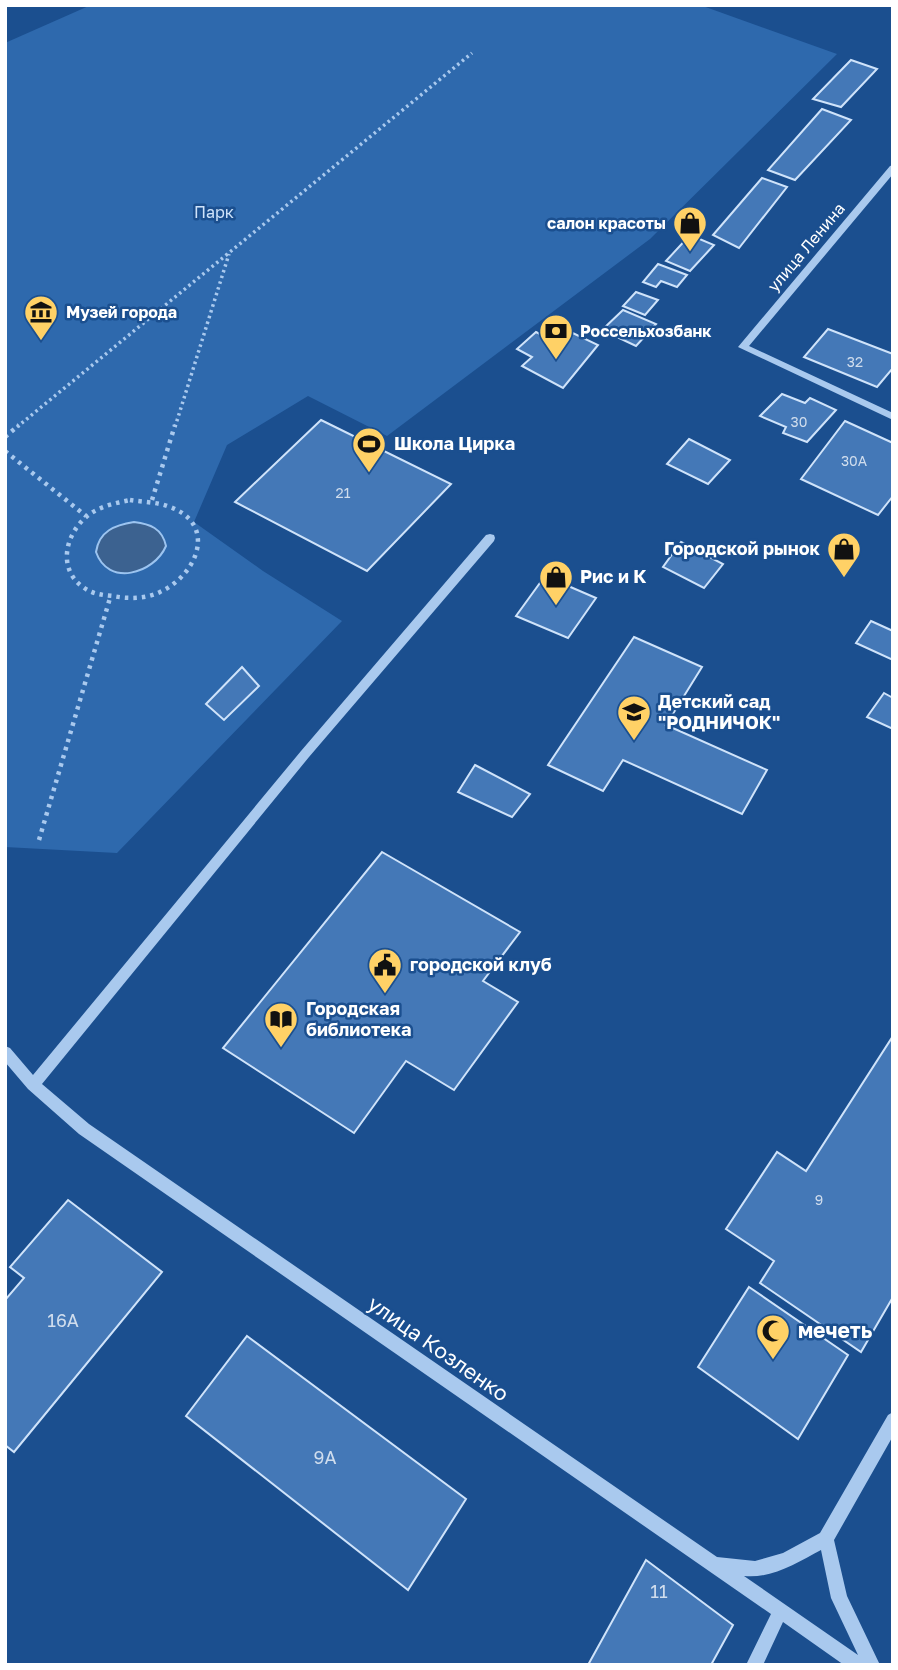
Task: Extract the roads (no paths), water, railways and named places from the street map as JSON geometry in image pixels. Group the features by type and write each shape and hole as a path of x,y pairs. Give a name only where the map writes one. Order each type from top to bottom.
{"street":[{"name":"улица Ленина","path":"893,168 743,347 893,417"},
{"path":"33,1085 296,764 490,538"},
{"name":"улица Козленко","path":"5,1052 33,1085 95,1137 859,1665"},
{"path":"713,1565 755,1569 786,1560 826,1539 893,1420"},
{"path":"826,1539 839,1598 872,1665"},
{"path":"754,1665 781,1610"}],"place":[{"name":"салон красоты","path":"690,253"},
{"name":"Музей города","path":"41,342"},
{"name":"Россельхозбанк","path":"556,361"},
{"name":"Школа Цирка","path":"369,474"},
{"name":"Городской рынок","path":"844,579"},
{"name":"Рис и К","path":"556,607"},
{"name":"Детский сад \"РОДНИЧОК\"","path":"634,742"},
{"name":"городской клуб","path":"385,995"},
{"name":"Городская библиотека","path":"281,1049"},
{"name":"мечеть","path":"773,1361"}],"park label":[{"name":"Парк","path":"214,212"}]}
